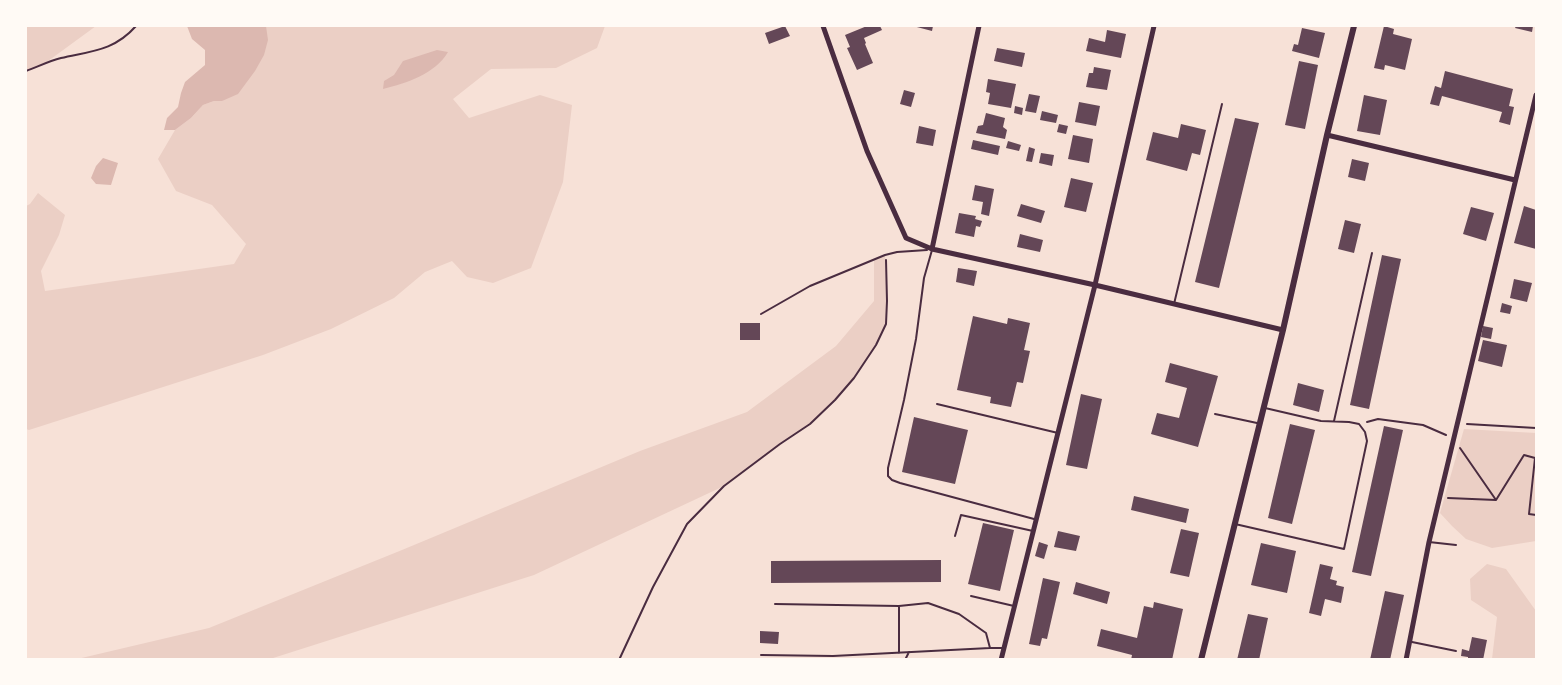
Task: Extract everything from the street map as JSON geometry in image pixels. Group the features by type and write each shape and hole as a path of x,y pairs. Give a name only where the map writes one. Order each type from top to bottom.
{"street":[{"path":"824,26 867,151 906,238 932,249 1283,330"},
{"path":"932,249 979,26"},
{"path":"1000,660 1095,285 1154,26"},
{"path":"1201,660 1283,330 1354,26"},
{"path":"1406,660 1429,542 1536,95"},
{"path":"1327,135 1515,180"}],"lane":[{"path":"1174,304 1222,104"},
{"path":"761,314 810,285 885,255 932,249 924,278 916,339 888,476 900,483 1036,519"},
{"path":"1334,421 1372,253"},
{"path":"937,404 1058,433"},
{"path":"1235,524 1344,549 1367,441 1365,432 1359,424 1320,421 1264,408"},
{"path":"1215,414 1260,423"},
{"path":"955,536 961,515 1033,531"},
{"path":"1429,542 1456,545"},
{"path":"971,596 1014,606"},
{"path":"775,604 899,606 928,603 959,614 986,633 990,648"},
{"path":"899,606 899,653"},
{"path":"1409,642 1455,651"},
{"path":"761,655 833,656 1003,648"},
{"path":"905,660 909,652"}],"path":[{"path":"26,71 58,59 105,49 129,34 136,26"},
{"path":"619,660 653,587 687,524 724,486 810,424 854,378 876,345 886,324 885,255"},
{"path":"1359,424 1378,419 1423,425 1454,439 1496,500"},
{"path":"1458,423 1536,428"},
{"path":"1496,500 1524,455 1536,458 1529,514 1536,515"},
{"path":"1441,497 1496,500"}],"shaded area":[{"path":"26,26 96,26 44,64 26,71"},
{"path":"187,26 266,26 268,40 264,55 238,94 222,101 203,105 175,130 164,130 167,118 178,107 185,82 205,65 205,50 192,39"},
{"path":"266,26 605,26 597,48 556,68 491,69 453,99 469,118 540,95 572,105 563,182 531,268 493,283 467,277 452,261 425,272 394,298 331,329 263,355 29,430 26,429 26,206 38,193 65,215 59,235 41,271 45,291 234,264 246,244 212,205 176,191 158,159 175,130 203,105 222,101"},
{"path":"437,50 448,52 428,72 383,89 384,81 394,75 403,61"},
{"path":"103,158 118,163 111,185 96,184 91,178 96,166"},
{"path":"885,255 886,324 876,345 854,378 810,424 724,486 534,575 270,659 73,660 209,628 640,451 747,412 836,346 874,301 874,259"},
{"path":"1464,429 1536,433 1536,541 1492,548 1466,539 1440,513"},
{"path":"1487,564 1506,569 1536,611 1536,659 1492,659 1497,617 1471,600 1470,579"}],"building":[{"path":"785,26 790,36 769,44 765,33"},
{"path":"867,26 880,26 882,30 864,38 873,63 857,70 847,48 850,47 845,35"},
{"path":"913,26 933,26 932,31"},
{"path":"1384,26 1394,29 1393,34 1412,39 1405,70 1385,65 1384,70 1374,68"},
{"path":"1516,26 1533,26 1532,32 1515,28"},
{"path":"1302,28 1325,33 1319,58 1292,51 1294,44 1298,45"},
{"path":"1107,30 1126,34 1121,58 1086,51 1089,38 1105,42"},
{"path":"997,48 1025,53 1022,67 994,61"},
{"path":"1299,61 1318,65 1305,129 1285,125"},
{"path":"1094,67 1111,70 1107,90 1086,87 1089,73 1093,73"},
{"path":"1445,71 1513,89 1509,106 1514,107 1510,125 1499,122 1502,112 1442,96 1439,106 1430,104 1435,86 1441,88"},
{"path":"988,79 1016,84 1011,108 988,104 990,93 986,92"},
{"path":"904,90 915,93 911,107 900,104"},
{"path":"1029,94 1040,96 1036,113 1025,111"},
{"path":"1364,95 1387,100 1380,135 1357,131"},
{"path":"1079,102 1100,106 1096,126 1075,122"},
{"path":"1015,106 1023,108 1022,115 1014,113"},
{"path":"1042,111 1058,115 1056,123 1040,120"},
{"path":"986,113 1005,118 1003,127 1007,130 1005,139 976,133 978,126 983,125"},
{"path":"1235,118 1259,123 1219,288 1195,282"},
{"path":"1059,124 1068,126 1066,134 1057,132"},
{"path":"1181,124 1206,130 1200,155 1192,153 1187,171 1146,160 1153,132 1178,138"},
{"path":"919,126 936,130 933,146 916,143"},
{"path":"1073,135 1093,139 1089,163 1068,159"},
{"path":"973,140 1000,146 998,155 971,149"},
{"path":"1008,141 1021,145 1019,151 1006,148"},
{"path":"1029,147 1035,149 1032,162 1026,161"},
{"path":"1041,153 1054,155 1052,166 1039,163"},
{"path":"1352,159 1369,163 1365,181 1348,177"},
{"path":"1071,178 1093,183 1086,212 1064,207"},
{"path":"975,185 994,189 989,216 981,214 983,202 972,200"},
{"path":"1021,204 1045,211 1041,223 1017,216"},
{"path":"1524,206 1536,210 1536,249 1514,243"},
{"path":"1471,207 1494,213 1486,241 1463,234"},
{"path":"959,213 976,216 975,219 982,221 980,227 976,226 974,237 955,233"},
{"path":"1345,220 1361,224 1354,253 1338,249"},
{"path":"1020,234 1043,240 1040,252 1017,247"},
{"path":"1382,255 1401,259 1369,409 1350,405"},
{"path":"958,268 977,271 974,286 956,282"},
{"path":"1514,279 1532,283 1527,302 1510,298"},
{"path":"1502,303 1512,306 1510,314 1500,312"},
{"path":"973,316 1007,324 1008,318 1030,323 1024,350 1030,351 1023,383 1017,382 1011,407 990,403 991,397 957,390"},
{"path":"740,323 760,323 760,340 740,340"},
{"path":"1483,326 1493,328 1491,339 1481,337"},
{"path":"1483,340 1507,345 1502,367 1478,361"},
{"path":"1170,363 1218,376 1198,447 1151,434 1157,413 1179,418 1187,388 1165,382"},
{"path":"1298,383 1324,390 1319,412 1293,405"},
{"path":"1081,394 1102,399 1087,469 1066,465"},
{"path":"914,417 968,430 955,484 902,472"},
{"path":"1290,424 1315,430 1292,524 1268,518"},
{"path":"1384,426 1403,430 1371,576 1352,572"},
{"path":"1134,496 1189,509 1186,523 1131,510"},
{"path":"983,523 1014,530 1000,591 968,584"},
{"path":"1181,529 1199,533 1189,577 1170,573"},
{"path":"1058,531 1080,536 1076,551 1054,547"},
{"path":"1039,542 1048,545 1044,559 1035,556"},
{"path":"1261,543 1296,551 1287,593 1251,585"},
{"path":"941,560 941,582 771,583 771,561"},
{"path":"1320,564 1333,567 1330,579 1337,581 1336,585 1344,587 1341,603 1325,599 1321,616 1309,613"},
{"path":"1043,578 1060,582 1047,639 1042,638 1040,646 1029,644"},
{"path":"1076,582 1110,592 1107,604 1073,594"},
{"path":"1385,591 1404,595 1390,660 1370,660"},
{"path":"1154,602 1183,609 1172,660 1131,660 1132,655 1097,646 1101,629 1137,638 1144,606 1153,608"},
{"path":"1248,614 1268,618 1259,660 1237,660"},
{"path":"760,631 779,632 778,644 760,643"},
{"path":"1472,637 1487,640 1483,660 1468,660 1468,657 1461,656 1462,649 1469,651"}]}
